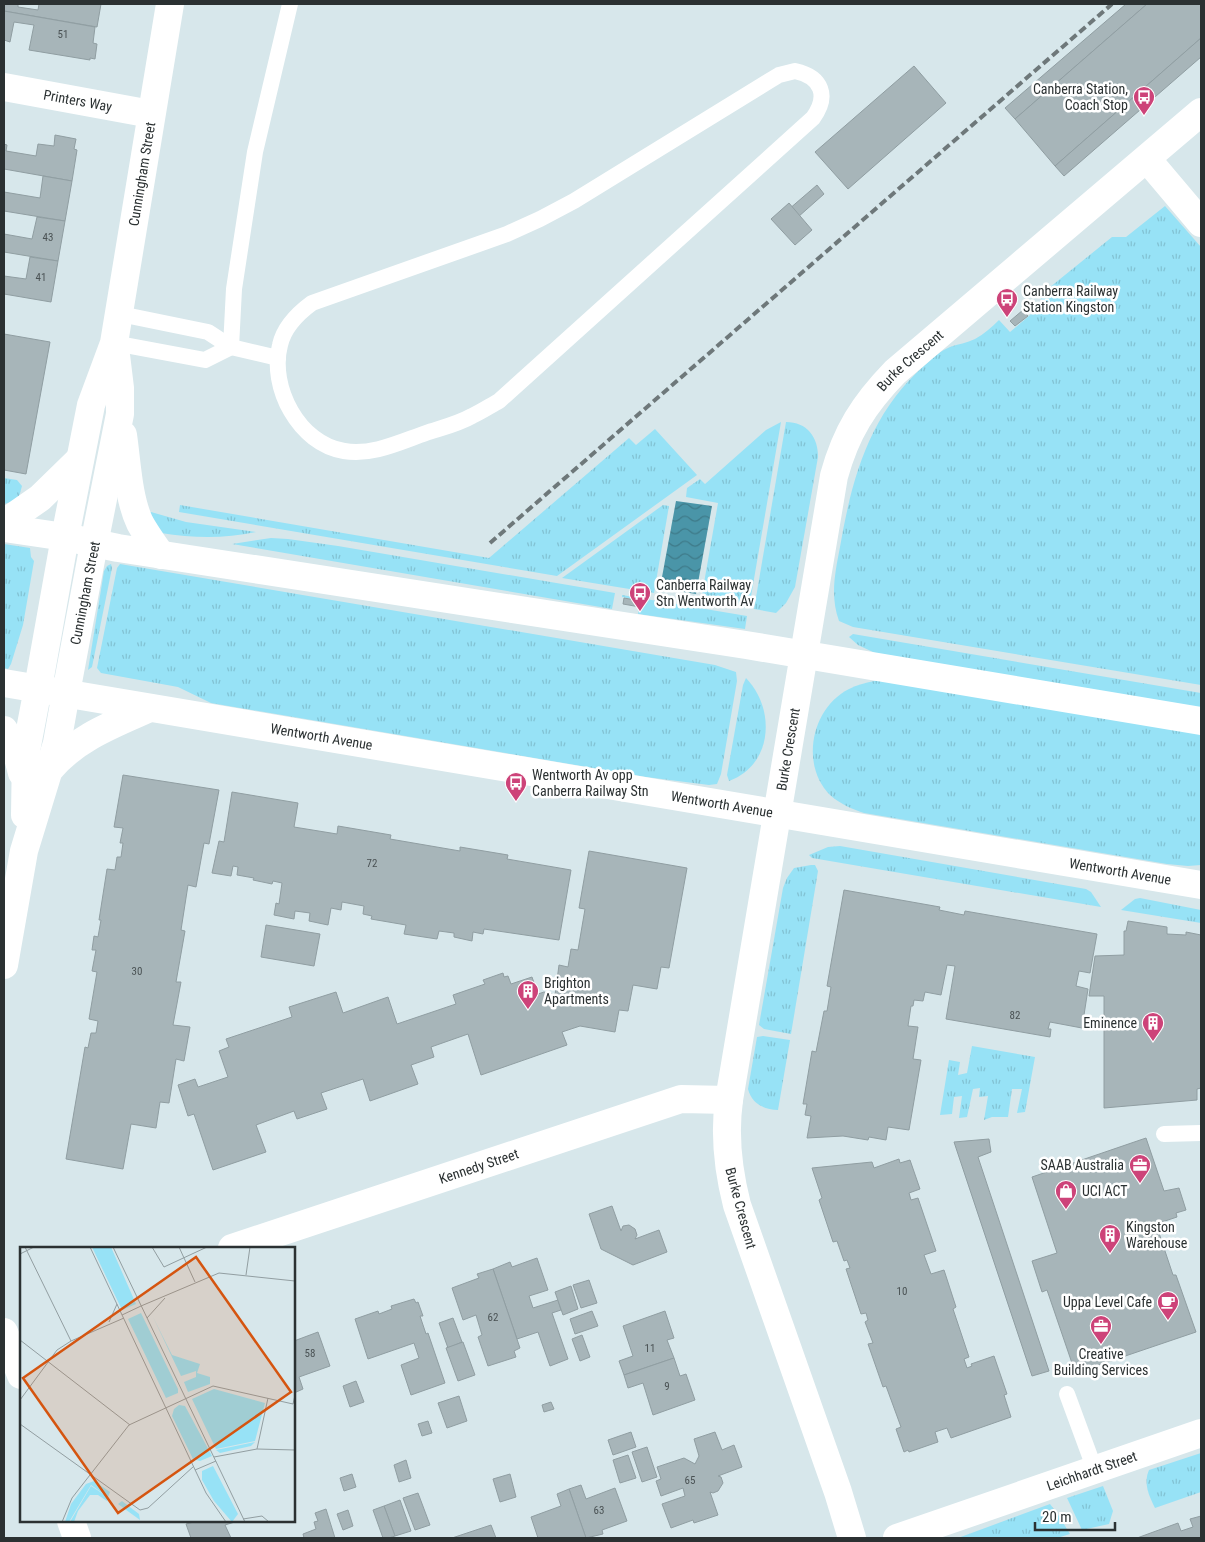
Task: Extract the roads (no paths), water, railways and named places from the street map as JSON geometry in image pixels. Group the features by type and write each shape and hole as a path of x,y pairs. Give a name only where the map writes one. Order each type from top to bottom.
{"street":[{"name":"Cunningham Street","path":"24,851 26,750 91,406 114,343 120,314 170,4"},
{"name":"Printers Way","path":"4,87 151,114"},
{"name":"Burke Crescent","path":"852,1538 838,1492 737,1205 730,1172 726,1124 728,1100 834,476 845,441 854,423 881,387 909,358 1147,160 1201,112"},
{"path":"1147,160 1201,223"},
{"name":"Cunningham Street","path":"114,343 120,388 120,414 129,481 136,512 142,527 161,555"},
{"name":"Cunningham Street","path":"4,965 24,851 57,743 120,414"},
{"path":"4,523 40,498 80,459"},
{"path":"4,528 161,555 804,654 1201,721"},
{"name":"Wentworth Avenue","path":"4,683 1201,885"},
{"name":"Cunningham Street","path":"48,771 61,756 78,743 98,731 150,708"},
{"name":"Cunningham Street","path":"4,730 17,754 26,797"},
{"name":"Kennedy Street","path":"235,1247 681,1099 728,1100"},
{"path":"4,1324 20,1318"},
{"path":"4,1332 20,1372"},
{"name":"Leichhardt Street","path":"898,1538 1201,1433"},
{"path":"72,1522 77,1538"}],"lane":[{"path":"231,348 234,289 255,152 290,4"},
{"path":"795,71 803,73 820,87 821,106 813,118 512,391 472,417 382,448 353,452 334,448 307,432 292,412 281,386 278,358 280,344 292,320 312,303 506,234 540,219 574,201 779,75 795,71"},
{"path":"120,314 208,332 231,348 278,358"},
{"path":"114,343 205,360 231,348"},
{"path":"1164,1134 1201,1133"},
{"path":"1067,1394 1094,1470"}],"water":[{"path":"676,501 712,506 696,594 660,588"}],"railway":[{"path":"490,543 1112,4"}],"place":[{"name":"Canberra Station, Coach Stop","path":"1144,116"},
{"name":"Canberra Railway Station Kingston","path":"1007,318"},
{"name":"Canberra Railway Stn Wentworth Av","path":"640,612"},
{"name":"Wentworth Av opp Canberra Railway Stn","path":"516,802"},
{"name":"Brighton Apartments","path":"528,1010"},
{"name":"Eminence","path":"1153,1042"},
{"name":"SAAB Australia","path":"1140,1184"},
{"name":"UCI ACT","path":"1066,1210"},
{"name":"Kingston Warehouse","path":"1110,1254"},
{"name":"Uppa Level Cafe","path":"1168,1321"},
{"name":"Creative Building Services","path":"1101,1345"}]}
